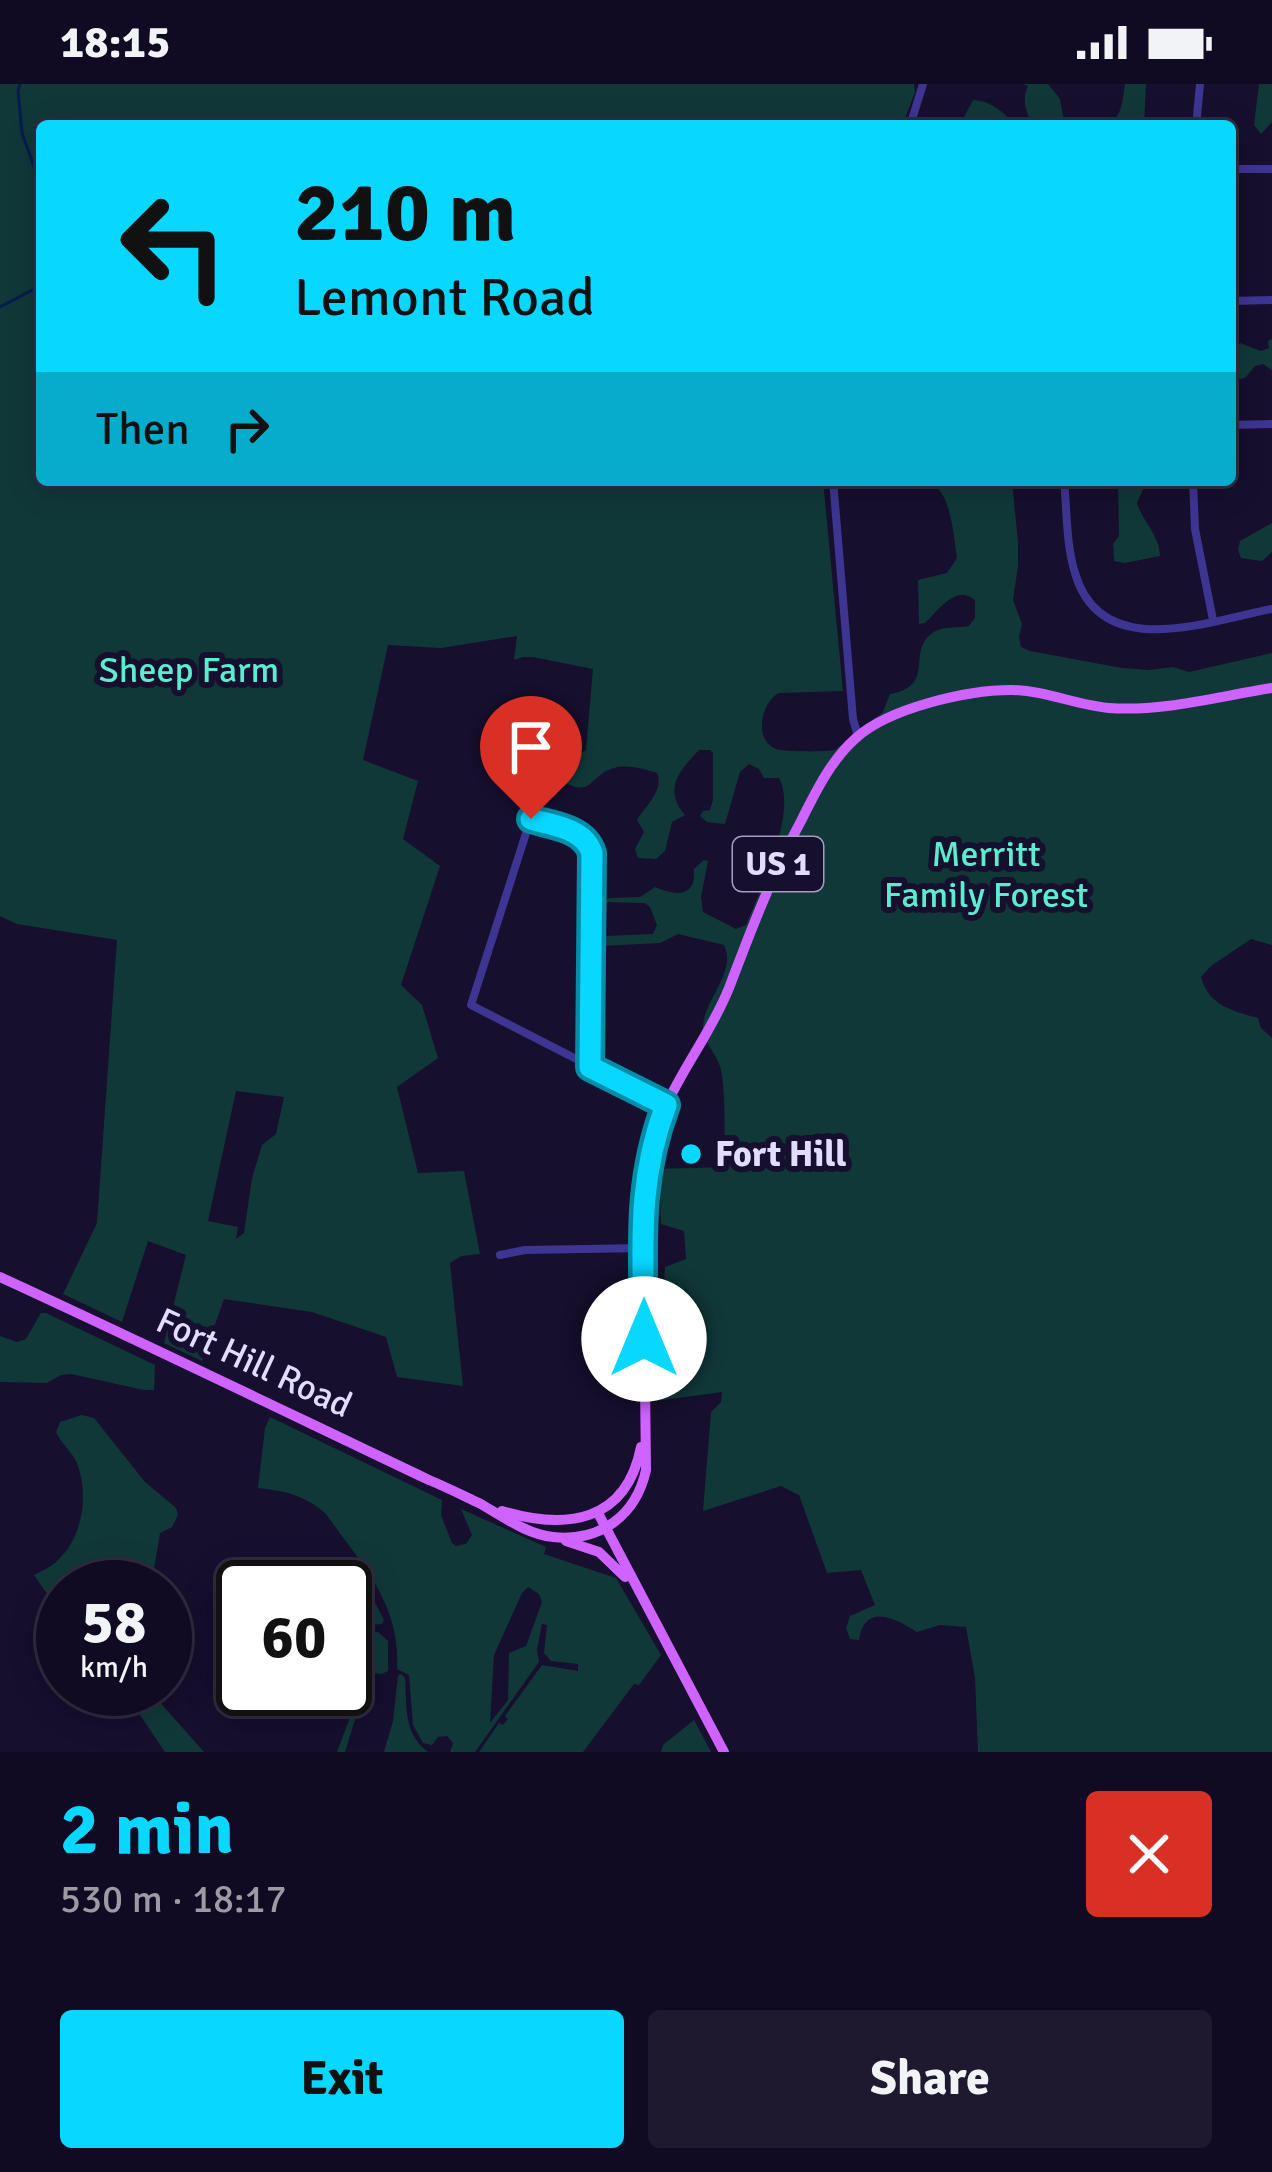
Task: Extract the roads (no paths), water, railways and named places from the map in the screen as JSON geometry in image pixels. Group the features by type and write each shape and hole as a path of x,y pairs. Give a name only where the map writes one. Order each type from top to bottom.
{"main road":[{"name":"US 1","path":"606,1528 622,1517 642,1485 647,1466 644,1184 657,1130 666,1105 719,1012 755,915 789,844 820,784 858,736 898,714 988,691 1033,692 1121,708 1272,688"},
{"name":"Fort Hill Road","path":"0,1277 512,1523 587,1546 618,1568 650,1612"},
{"name":"US 1","path":"598,1513 611,1504 634,1471 644,1413"},
{"name":"Fort Hill Road","path":"482,1505 545,1520 598,1513"},
{"path":"598,1513 724,1752"},
{"path":"551,1537 580,1537 606,1528"}],"street":[{"path":"912,120 923,84"},
{"path":"1197,120 1201,84"},
{"path":"1236,169 1272,169"},
{"path":"1236,301 1272,300"},
{"path":"1236,424 1272,424"},
{"path":"833,486 858,736"},
{"path":"1065,486 1074,572 1099,612 1119,625 1165,630 1272,609"},
{"path":"1193,486 1195,529 1213,620"},
{"path":"545,774 471,1006 666,1105"},
{"path":"531,819 581,834 592,853 590,1067"},
{"path":"500,1256 525,1250 643,1248"}],"waterway":[{"path":"20,84 22,133 36,172"},
{"path":"0,307 36,288"}],"place":[{"name":"Fort Hill","path":"691,1154"}],"park label":[{"name":"Sheep Farm","path":"189,670"},
{"name":"Merritt Family Forest","path":"986,874"}]}
